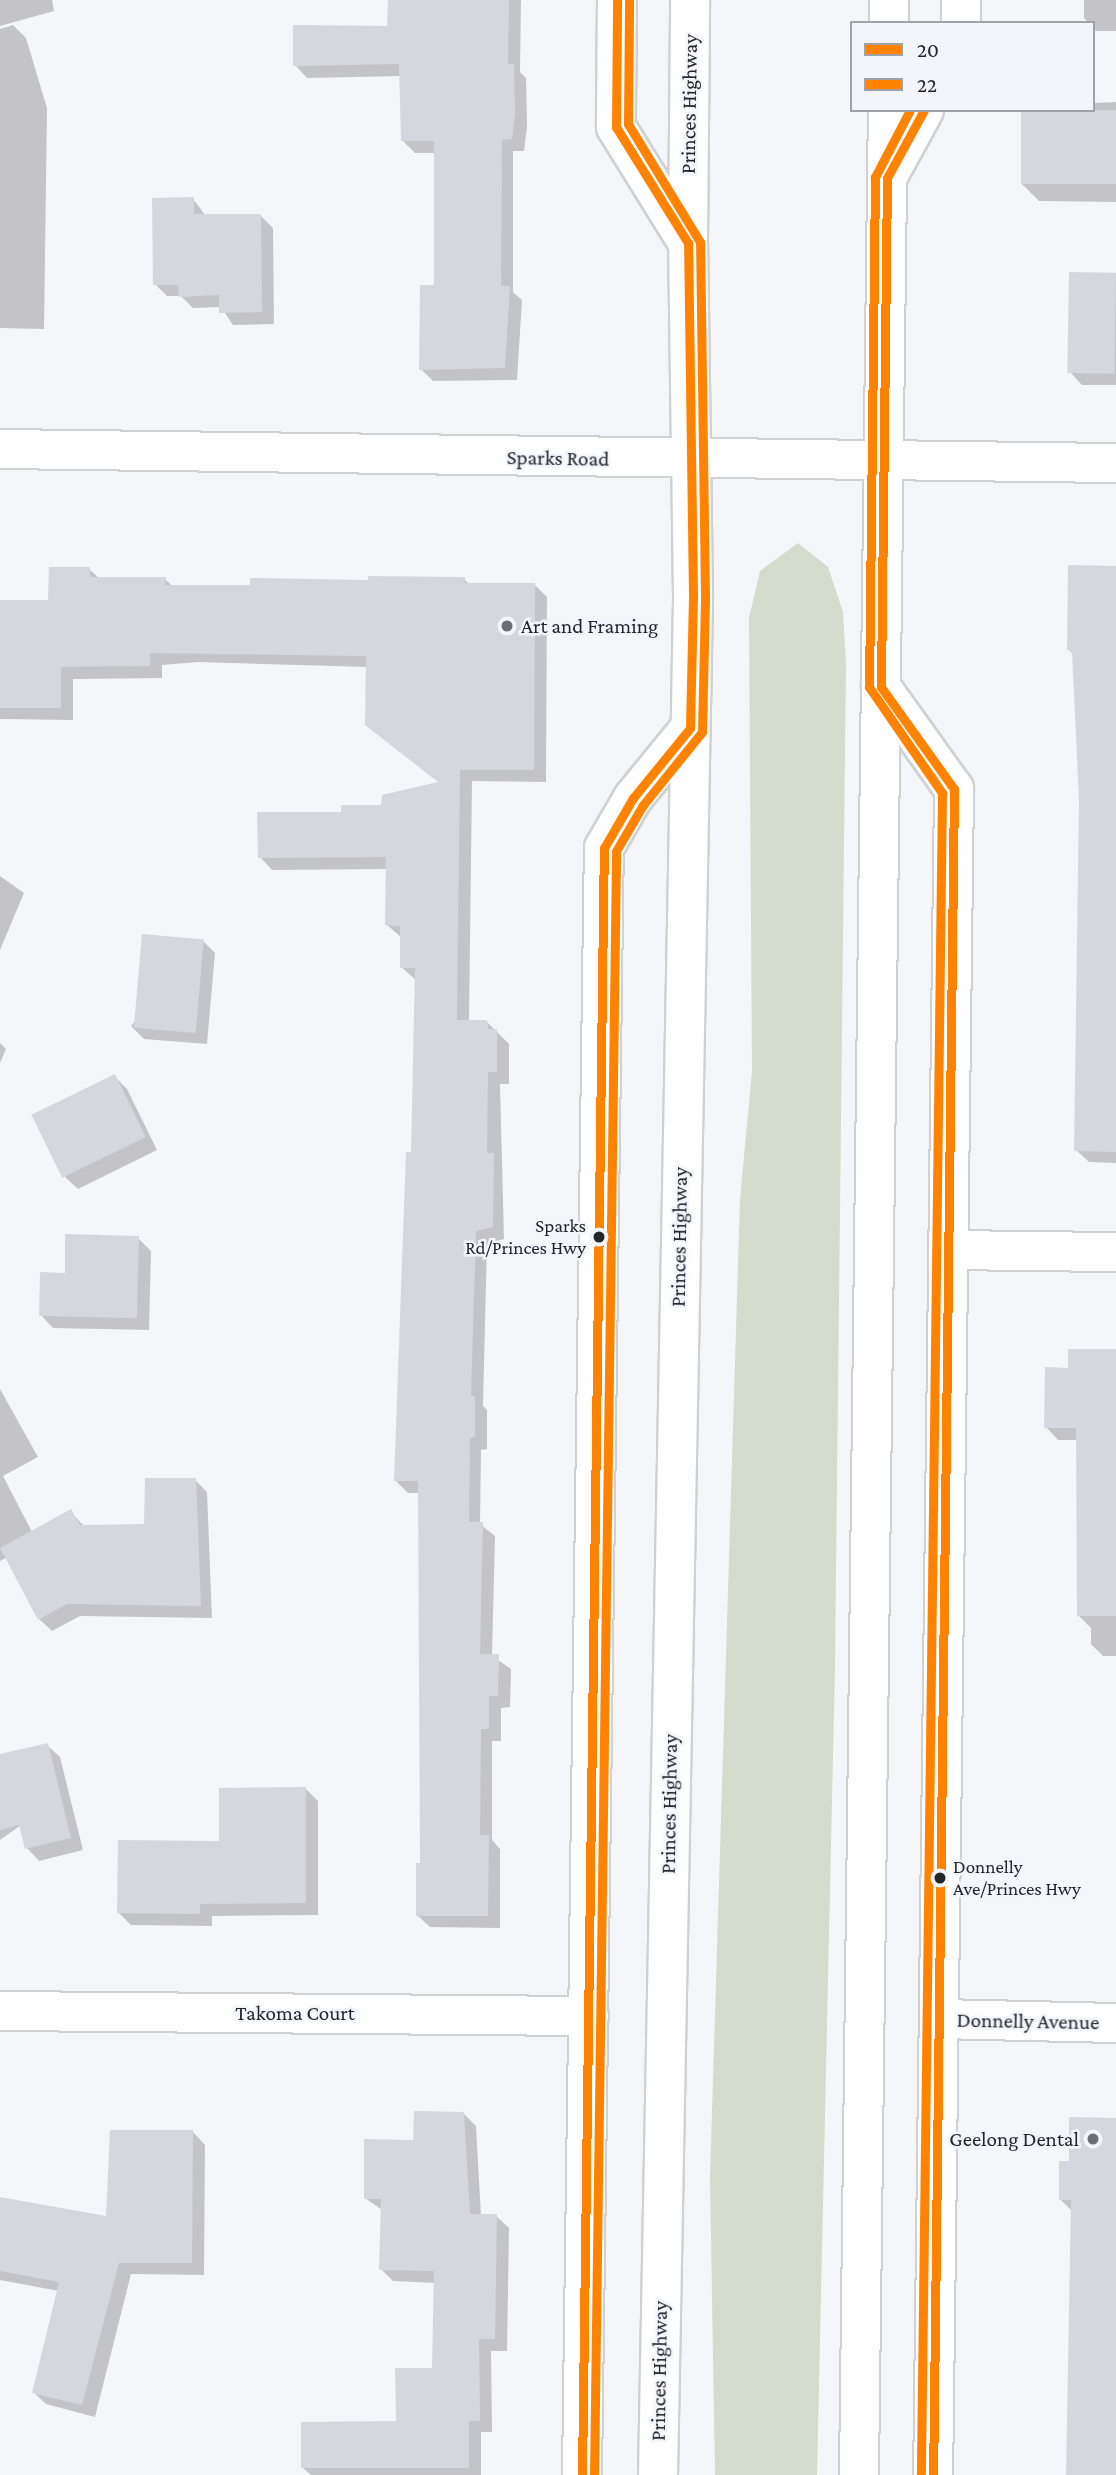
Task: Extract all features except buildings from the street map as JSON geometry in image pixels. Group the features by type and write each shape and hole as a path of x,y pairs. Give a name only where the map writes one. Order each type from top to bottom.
{"main road":[{"path":"617,0 616,127 688,243"},
{"name":"Princes Highway","path":"658,2475 690,728 690,0"},
{"path":"889,0 889,21"},
{"path":"961,0 961,21"},
{"path":"859,2475 888,112"},
{"path":"887,178 923,112"},
{"name":"Sparks Road","path":"0,449 691,460 1116,463"},
{"path":"881,687 954,789 933,2475"},
{"path":"582,2475 604,848 633,798 690,728"},
{"path":"948,1250 1116,1252"},
{"name":"Takoma Court","path":"0,2011 589,2016"},
{"name":"Donnelly Avenue","path":"939,2020 1116,2023"}],"green space":[{"path":"798,543 828,567 843,612 846,664 835,1666 817,2475 715,2475 710,2177 740,1199 752,1071 749,618 760,571"}],"transit line":[{"name":"20","path":"582,2475 604,848 633,798 690,728 693,595 688,243 616,127 617,0"},
{"name":"22","path":"594,2475 616,851 643,805 702,732 705,595 700,242 628,124 629,0"},
{"name":"22","path":"909,112 875,177 869,687 942,793 921,2475"},
{"name":"20","path":"923,112 887,178 881,687 954,789 933,2475"}],"place":[{"name":"Art and Framing","path":"507,626"},
{"name":"Sparks Rd/Princes Hwy","path":"599,1237"},
{"name":"Donnelly Ave/Princes Hwy","path":"940,1878"},
{"name":"Geelong Dental","path":"1093,2139"}]}
